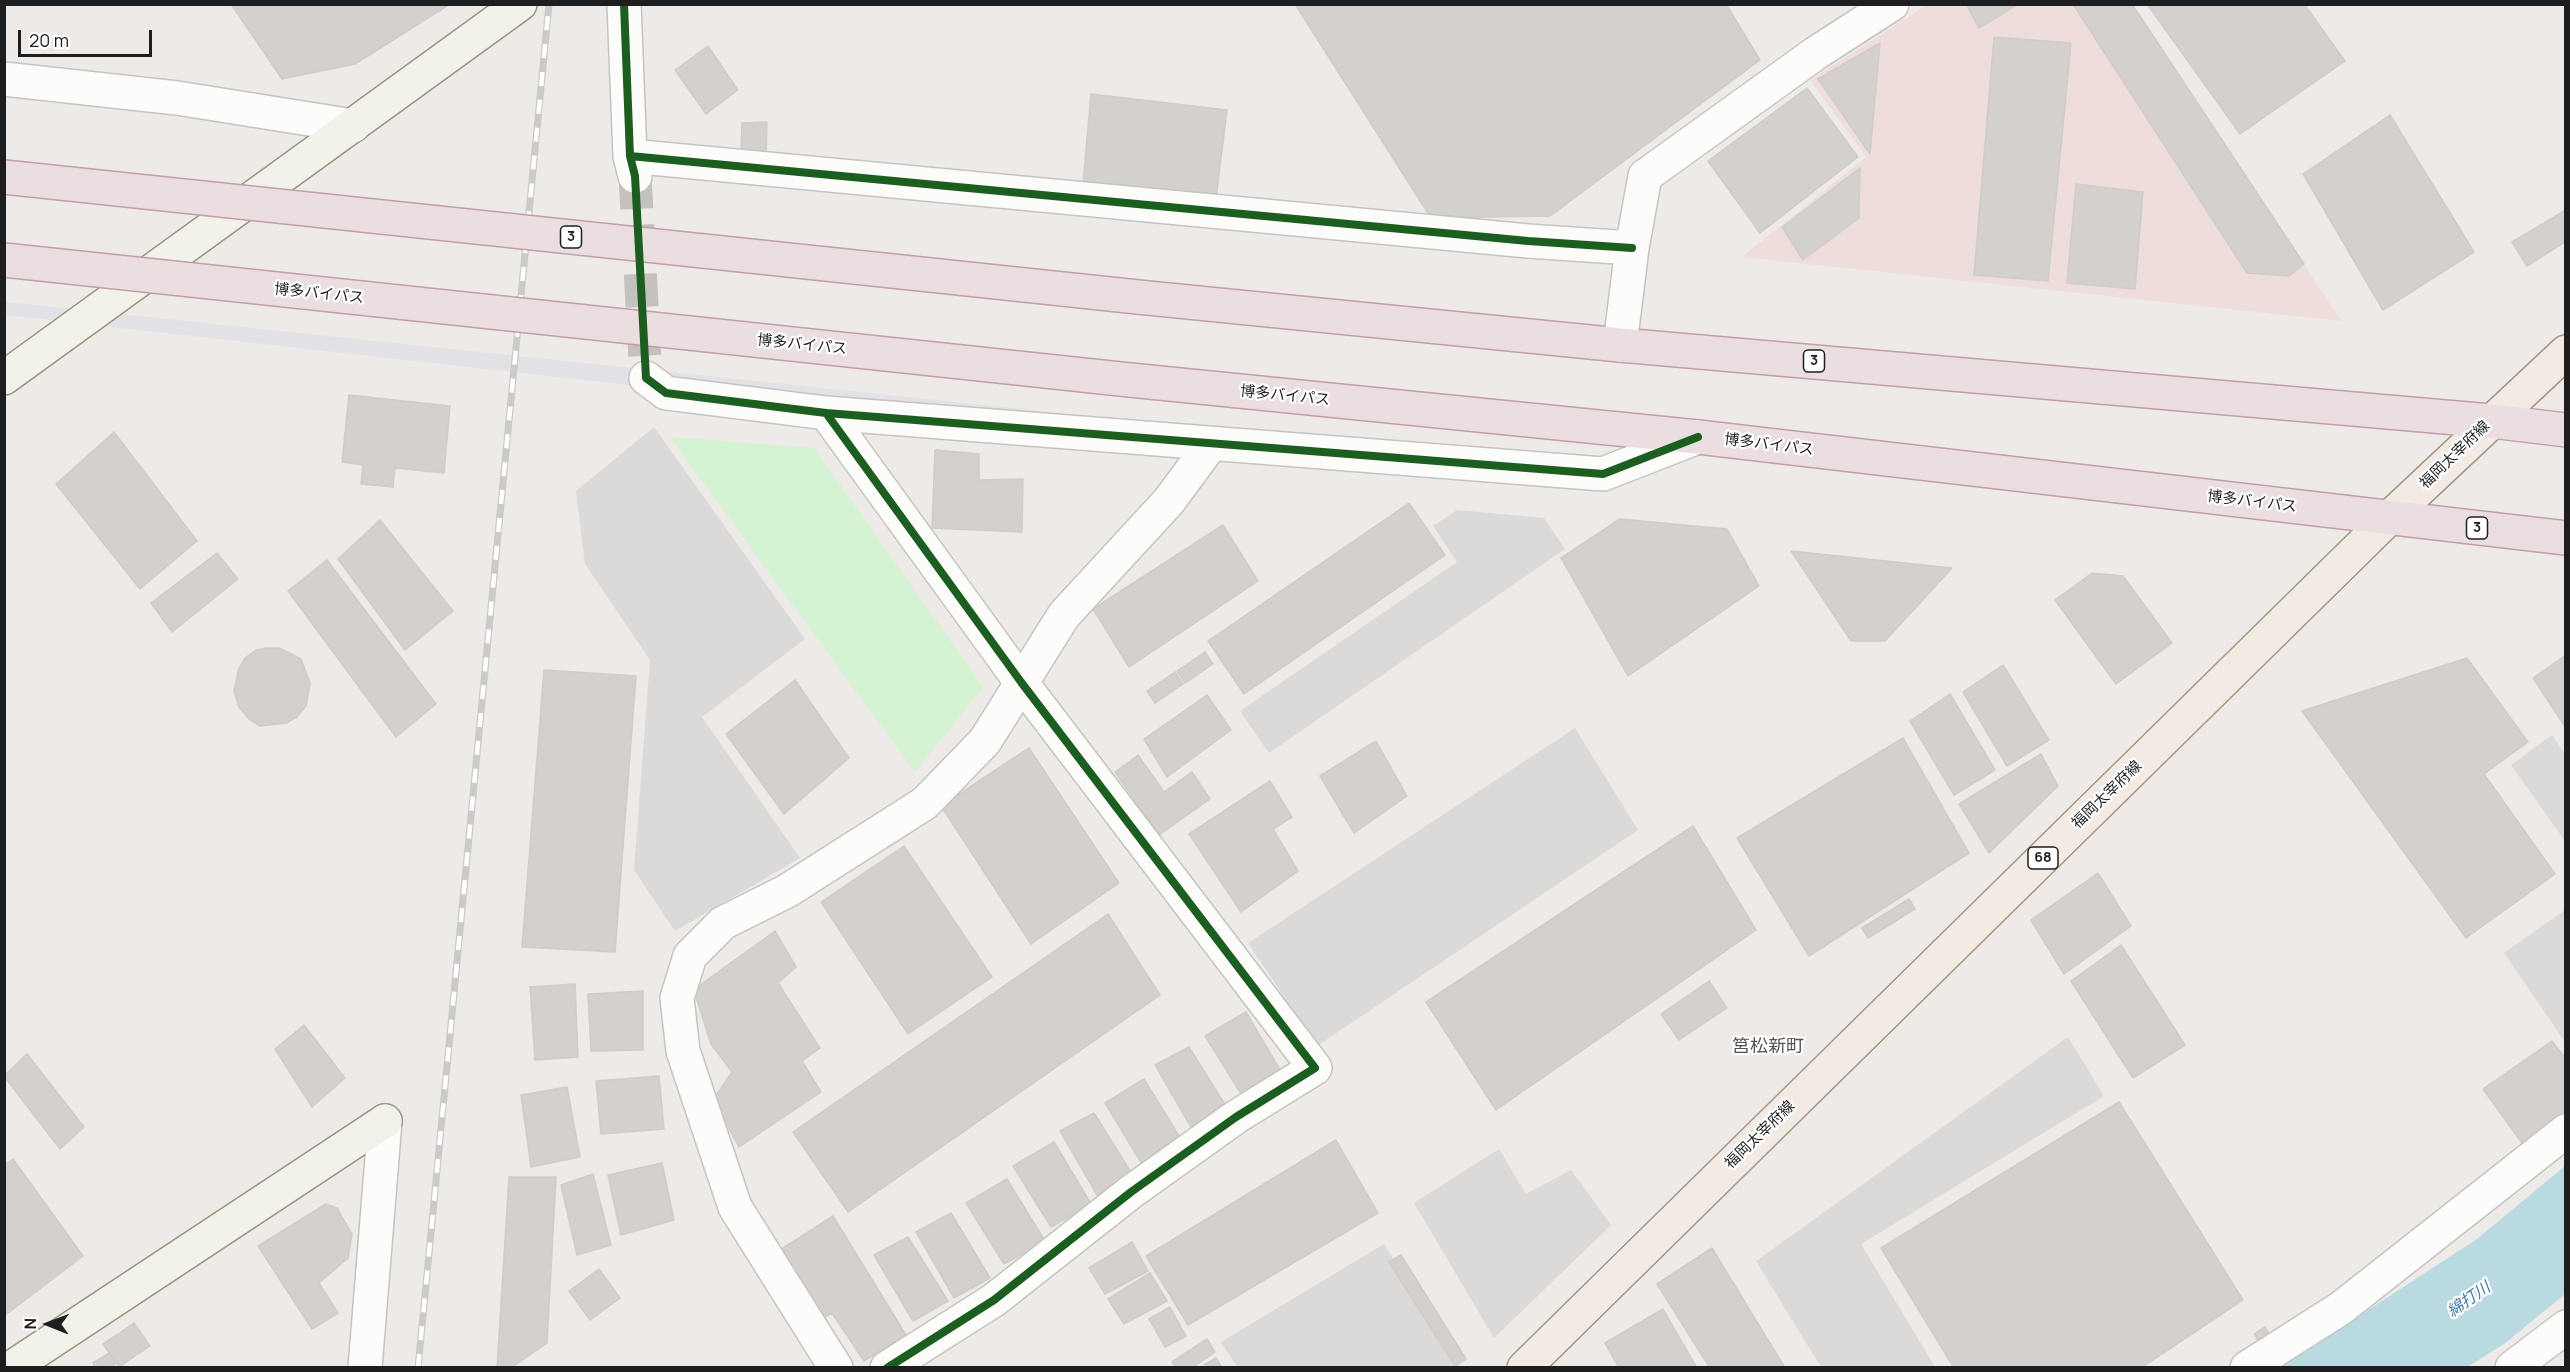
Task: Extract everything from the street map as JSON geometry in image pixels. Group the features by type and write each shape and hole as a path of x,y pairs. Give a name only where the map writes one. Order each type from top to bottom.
{"highway":[{"name":"3","path":"4,177 1138,297 1620,345 2491,421 2565,430"},
{"name":"博多バイパス","path":"4,260 1130,380 1698,437 2565,538"}],"main road":[{"name":"福岡太宰府線","path":"1524,1368 2389,518 2565,352"}],"street":[{"path":"4,378 520,4"},
{"path":"624,4 632,166 1632,248"},
{"path":"1620,345 1632,248 1646,176 1816,53 1892,4"},
{"path":"4,79 177,98 353,126"},
{"path":"646,378 666,393 826,413 1603,474 1698,437"},
{"path":"826,413 1021,682 1315,1068 1236,1117 1131,1192 994,1300 886,1368"},
{"path":"836,1368 735,1206 682,1051 677,998 690,956 723,924 787,891 925,803 985,741 1064,615 1169,501 1211,444"},
{"path":"11,1368 385,1121 365,1368"},
{"path":"2247,1368 2341,1308 2565,1131"},
{"path":"2512,1368 2565,1327"}],"shaded area":[{"path":"1927,5 2133,5 2341,321 1742,257 1866,157 1810,80"},
{"path":"5,302 1543,464 1558,475 1548,488 5,315"},
{"path":"654,427 805,639 702,717 800,858 675,931 634,870 650,660 585,564 576,491"},
{"path":"1457,510 1544,518 1565,549 1269,753 1240,711 1457,562 1433,526"},
{"path":"1575,728 1638,830 1317,1046 1248,943"},
{"path":"2552,735 2565,754 2565,841 2511,765"},
{"path":"2565,910 2565,1042 2504,953"},
{"path":"2068,1037 2104,1096 1861,1244 1935,1367 1821,1367 1756,1261"},
{"path":"1499,1149 1526,1194 1571,1170 1611,1225 1494,1338 1414,1203"},
{"path":"1384,1244 1460,1367 1237,1367 1221,1342"}],"green space":[{"path":"670,437 814,448 983,687 915,772"}],"water":[{"name":"綿打川","path":"2565,1166 2565,1294 2504,1344 2467,1367 2281,1367 2477,1239"}],"building":[{"path":"231,4 450,4 355,64 282,79"},
{"path":"1295,4 1726,4 1760,60 1550,216 1431,218"},
{"path":"1966,4 2018,4 1979,28"},
{"path":"2073,4 2132,4 2304,264 2289,276 2247,273"},
{"path":"2147,4 2304,4 2345,61 2240,134"},
{"path":"1994,37 2071,43 2048,281 1974,275"},
{"path":"1880,43 1870,154 1818,79"},
{"path":"708,46 738,90 706,114 675,70"},
{"path":"1807,88 1858,157 1760,233 1708,161"},
{"path":"1091,94 1227,110 1216,199 1083,184"},
{"path":"2390,115 2474,252 2383,310 2303,174"},
{"path":"767,122 766,155 741,155 742,123"},
{"path":"1860,168 1859,218 1803,260 1782,227"},
{"path":"2076,184 2143,192 2135,289 2067,283"},
{"path":"2566,210 2566,241 2527,266 2512,242"},
{"path":"349,395 450,406 444,473 395,468 393,487 361,484 363,465 342,462"},
{"path":"114,432 197,541 140,589 56,484"},
{"path":"935,450 979,454 979,480 1023,479 1022,532 932,528"},
{"path":"1409,503 1445,555 1244,694 1208,641"},
{"path":"1620,519 1727,529 1759,586 1628,676 1561,558"},
{"path":"380,520 453,611 405,650 338,559"},
{"path":"1223,525 1258,581 1129,667 1093,609"},
{"path":"1791,551 1952,568 1885,641 1851,641"},
{"path":"217,553 238,579 172,632 151,603"},
{"path":"327,560 436,704 396,737 288,591"},
{"path":"2092,573 2123,576 2172,643 2116,684 2055,600"},
{"path":"279,648 301,659 310,683 306,706 297,717 286,723 260,726 249,719 239,707 234,691 239,668 245,658 256,650"},
{"path":"1205,652 1213,664 1185,683 1177,671"},
{"path":"2566,655 2566,728 2533,678"},
{"path":"2467,658 2528,742 2484,774 2555,874 2466,938 2302,711"},
{"path":"2003,665 2049,740 2007,766 1963,692"},
{"path":"544,670 636,676 615,952 522,947"},
{"path":"1175,672 1183,684 1155,703 1147,691"},
{"path":"795,680 849,758 784,814 726,734"},
{"path":"1950,694 1995,770 1954,795 1910,721"},
{"path":"1207,695 1231,730 1167,777 1144,739"},
{"path":"1903,738 1969,853 1809,956 1737,838"},
{"path":"1376,741 1407,796 1354,833 1320,776"},
{"path":"1029,748 1119,883 1031,944 941,806"},
{"path":"2041,754 2058,786 1989,853 1959,804"},
{"path":"1138,755 1164,792 1192,772 1210,799 1159,835 1115,772"},
{"path":"1270,781 1292,817 1273,829 1298,871 1241,912 1189,834"},
{"path":"1693,826 1756,930 1496,1110 1426,1002"},
{"path":"904,846 992,977 908,1034 821,902"},
{"path":"2098,873 2131,926 2064,974 2031,920"},
{"path":"1909,899 1915,909 1868,938 1862,928"},
{"path":"1108,914 1160,995 848,1212 793,1132"},
{"path":"775,931 796,967 778,983 820,1048 802,1061 821,1092 739,1147 713,1100 732,1072 711,1044 696,997 700,985"},
{"path":"2121,945 2185,1045 2133,1078 2071,981"},
{"path":"1709,981 1727,1008 1679,1040 1661,1014"},
{"path":"575,984 578,1057 535,1060 530,987"},
{"path":"643,991 643,1050 591,1051 588,994"},
{"path":"1246,1012 1283,1075 1243,1097 1205,1036"},
{"path":"304,1025 345,1078 312,1107 275,1049"},
{"path":"2552,1041 2566,1059 2566,1122 2527,1150 2483,1089"},
{"path":"1189,1047 1229,1111 1193,1131 1155,1065"},
{"path":"27,1054 84,1127 60,1149 4,1076"},
{"path":"659,1076 664,1129 601,1134 596,1081"},
{"path":"1144,1079 1182,1141 1142,1164 1105,1103"},
{"path":"567,1087 580,1157 531,1167 521,1095"},
{"path":"2119,1102 2243,1300 2141,1368 1954,1368 1881,1248"},
{"path":"1094,1113 1134,1177 1098,1197 1060,1131"},
{"path":"1336,1140 1378,1213 1188,1325 1146,1256"},
{"path":"1054,1142 1091,1204 1051,1227 1013,1166"},
{"path":"13,1159 83,1256 4,1316 4,1165"},
{"path":"662,1163 674,1220 621,1235 608,1175"},
{"path":"593,1174 611,1245 577,1255 561,1185"},
{"path":"509,1177 556,1177 547,1343 511,1368 497,1368"},
{"path":"1007,1179 1045,1241 1004,1264 966,1203"},
{"path":"326,1204 337,1208 352,1234 348,1258 319,1283 338,1313 312,1329 258,1246"},
{"path":"951,1213 990,1278 954,1298 916,1232"},
{"path":"833,1216 906,1335 864,1361 832,1313 821,1319 777,1252"},
{"path":"908,1237 948,1301 913,1321 874,1255"},
{"path":"1132,1242 1148,1271 1105,1294 1089,1268"},
{"path":"1712,1248 1785,1368 1710,1368 1657,1284"},
{"path":"1401,1255 1466,1359 1455,1366 1389,1262"},
{"path":"599,1269 620,1298 590,1320 569,1291"},
{"path":"1150,1273 1167,1301 1124,1324 1108,1299"},
{"path":"1170,1307 1186,1336 1165,1347 1149,1319"},
{"path":"1663,1309 1697,1368 1619,1368 1605,1343"},
{"path":"134,1323 150,1346 119,1367 103,1344"},
{"path":"2265,1327 2272,1339 2262,1346 2254,1334"},
{"path":"1207,1339 1215,1352 1192,1368 1176,1368 1172,1362"},
{"path":"109,1353 115,1364 110,1368 95,1368 93,1363"},
{"path":"1216,1358 1222,1368 1205,1368 1204,1365"}],"tunnel":[{"path":"635,176 646,378"}],"railway":[{"path":"418,1368 549,4"}],"cycle path":[{"path":"624,4 630,156 635,176 646,378 666,393 826,413 1603,474 1698,437"},
{"path":"630,156 1528,241 1632,248"},
{"path":"826,413 1021,682 1315,1068 1236,1117 1131,1192 994,1300 887,1368"}],"district":[{"name":"筥松新町","path":"1768,1047"}]}
